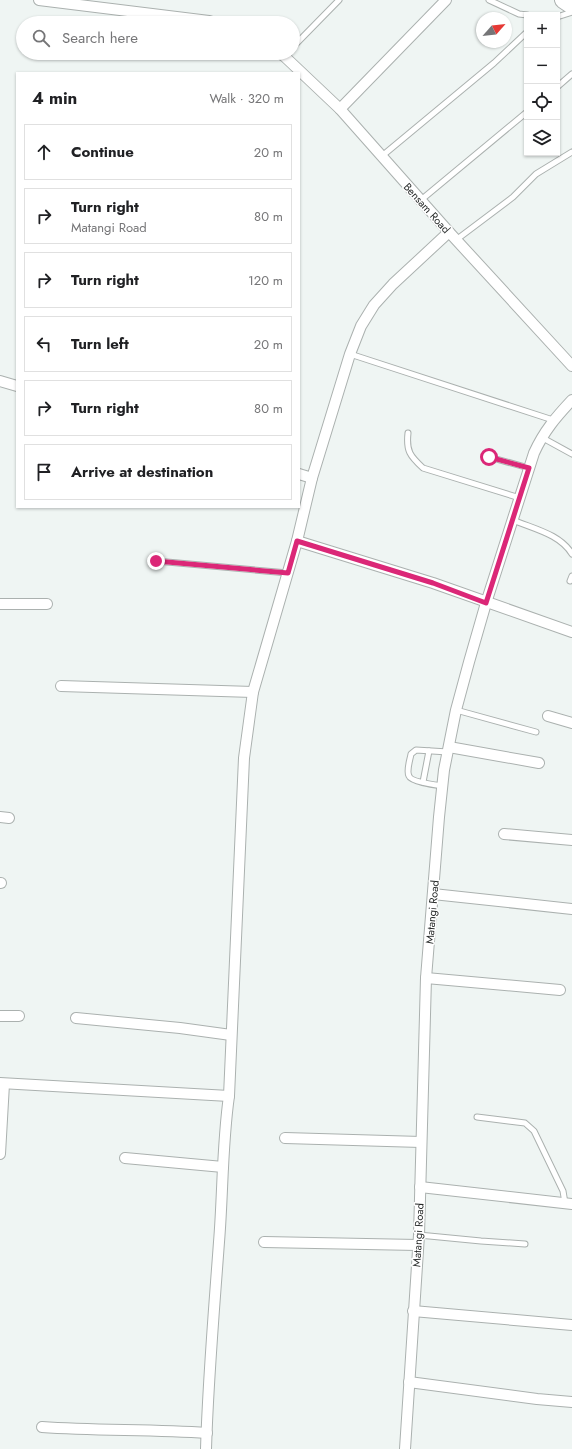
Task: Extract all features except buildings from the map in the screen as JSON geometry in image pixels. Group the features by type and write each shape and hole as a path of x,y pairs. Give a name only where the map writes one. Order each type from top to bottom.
{"main road":[{"path":"563,0 572,6"}],"street":[{"path":"39,0 169,16"},
{"path":"340,109 446,0"},
{"name":"Bensam Road","path":"288,60 299,72"},
{"name":"Bensam Road","path":"300,73 340,109 453,236 572,366"},
{"path":"206,1449 208,1383 219,1241 224,1129 229,1096 244,758 253,692 297,541 312,478 350,354 361,326 374,305 394,284 453,236"},
{"path":"0,381 16,386"},
{"name":"Matangi Road","path":"405,1449 418,1240 426,978 442,786 456,710 486,603 529,468 542,437 554,420 572,400"},
{"path":"300,474 312,478"},
{"path":"297,541 433,583 486,603 572,632"},
{"path":"0,604 47,604"},
{"path":"61,686 253,692"},
{"path":"548,716 572,722"},
{"path":"448,750 539,763"},
{"path":"504,834 572,840"},
{"path":"433,894 572,908"},
{"path":"426,978 560,990"},
{"path":"0,1016 19,1016"},
{"path":"76,1018 180,1028 231,1035"},
{"path":"0,1154 2,1084 229,1096"},
{"path":"285,1138 421,1142"},
{"path":"125,1158 223,1167"},
{"path":"420,1187 569,1204"},
{"path":"264,1242 418,1240"},
{"path":"413,1311 572,1325"},
{"path":"409,1382 537,1399 572,1402"},
{"path":"42,1427 80,1430 176,1430 207,1433"}],"lane":[{"path":"300,40 339,0"},
{"path":"489,0 519,14 524,15"},
{"path":"560,16 572,12"},
{"path":"382,156 494,63 524,35"},
{"path":"560,84 572,74"},
{"path":"421,200 524,114"},
{"path":"453,236 513,197 536,174 572,152"},
{"path":"350,354 554,420"},
{"path":"408,433 407,444 413,459 423,468 520,498"},
{"path":"542,437 572,454"},
{"path":"489,457 529,468"},
{"path":"513,520 557,538 572,554"},
{"path":"156,561 288,573"},
{"path":"456,710 536,732"},
{"path":"442,786 413,781 409,778 408,774 411,754 416,750 448,750"},
{"path":"423,782 429,751"},
{"path":"477,1117 526,1123 531,1127 569,1204"},
{"path":"418,1240 481,1241 525,1244"}],"route":[{"path":"156,561 288,573 297,541 433,583 486,603 529,468 489,457"}]}
